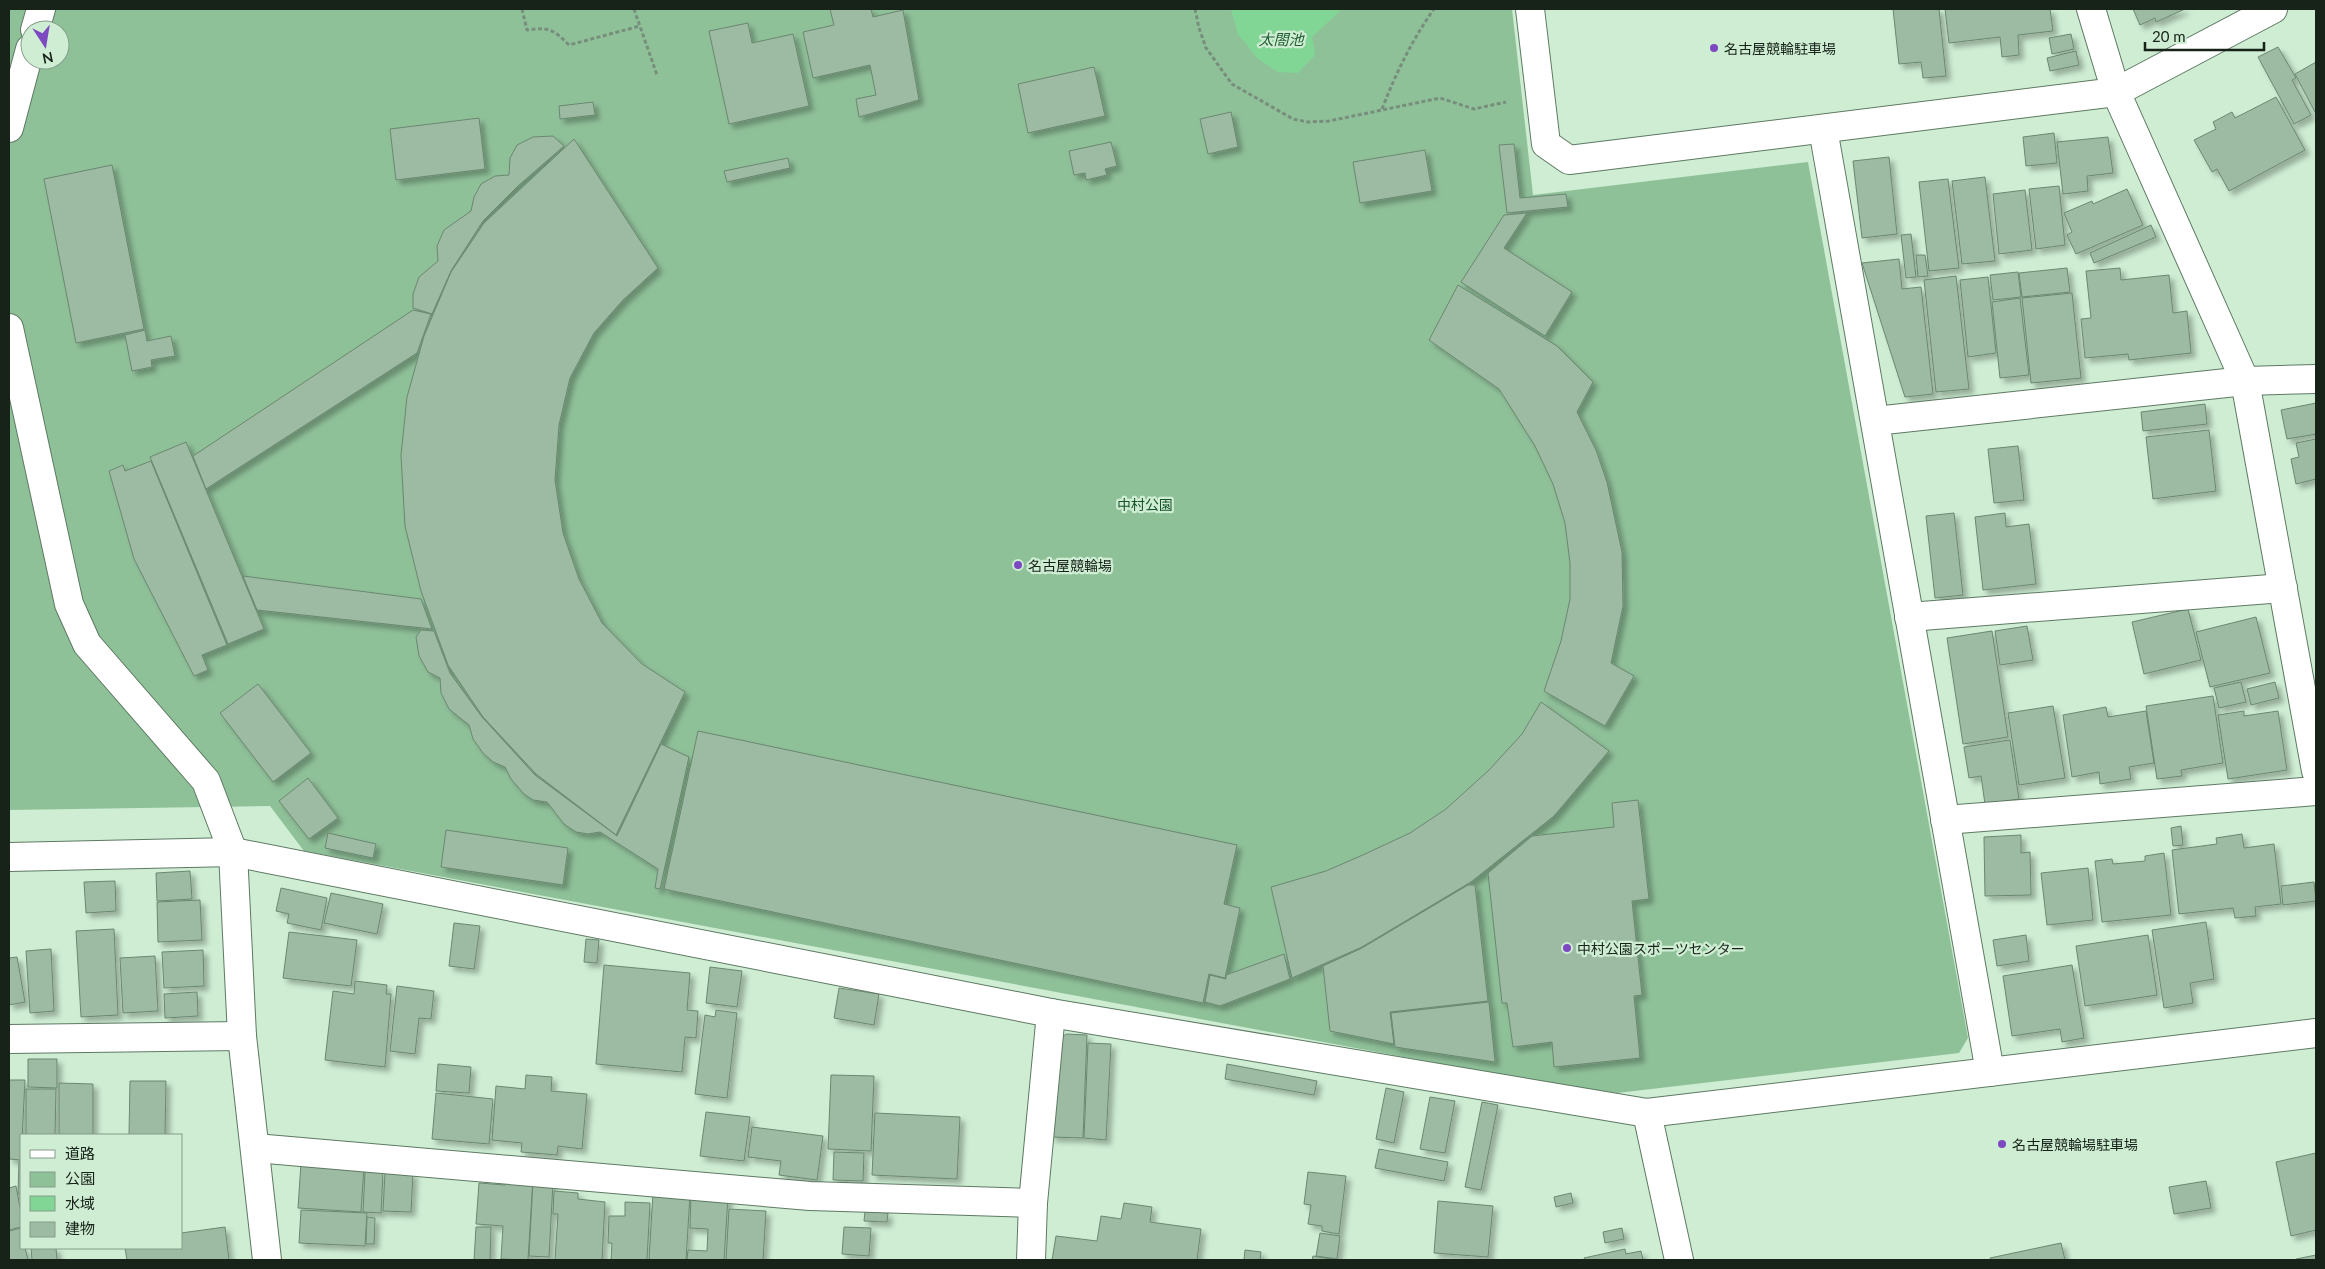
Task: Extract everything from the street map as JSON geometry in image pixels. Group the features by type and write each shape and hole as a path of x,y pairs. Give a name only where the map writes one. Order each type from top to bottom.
{"street":[{"path":"1530,9 1546,144 1569,160 2116,92 2273,9"},
{"path":"2090,9 2116,92 2245,381 2316,771"},
{"path":"9,128 24,70"},
{"path":"1823,129 1990,1072"},
{"path":"9,328 69,604 87,644 206,781 233,852 242,1036 267,1260"},
{"path":"1875,421 2245,381 2316,379"},
{"path":"1909,617 2283,588"},
{"path":"1945,820 2316,791"},
{"path":"9,857 233,852 1050,1013 1647,1113 2316,1033"},
{"path":"1031,1260 1033,1202 1050,1013"},
{"path":"9,1039 242,1036"},
{"path":"1647,1113 1679,1260"},
{"path":"255,1148 810,1196 1033,1202"}],"path":[{"path":"522,9 527,30 544,28 557,33 569,45 640,26"},
{"path":"634,9 657,75"},
{"path":"1195,9 1206,48 1232,84 1293,119 1308,122 1329,121 1440,98 1474,109 1541,96"},
{"path":"1382,110 1395,76 1420,29 1434,9"}],"green space":[{"name":"中村公園","path":"9,9 1512,9 1533,195 1808,162 1968,1038 1959,1053 1617,1093 1515,1078 304,851 270,806 9,810"}],"water":[{"name":"太閤池","path":"1231,9 1342,9 1312,37 1315,55 1298,73 1278,72 1258,59 1238,34"}],"building":[{"path":"830,9 871,9 873,17 903,10 919,100 859,117 856,99 876,95 870,65 813,78 803,32 834,25"},
{"path":"1893,9 1939,9 1946,76 1923,78 1921,62 1899,64"},
{"path":"1945,9 2050,9 2053,31 2018,35 2019,55 2002,57 2000,37 1949,43"},
{"path":"2133,9 2185,9 2156,22 2155,18 2140,25"},
{"path":"748,23 752,43 793,34 809,106 729,124 709,31"},
{"path":"2071,34 2074,49 2052,54 2049,38"},
{"path":"2278,47 2296,78 2292,80 2311,115 2294,124 2258,57"},
{"path":"2076,51 2079,65 2050,71 2047,58"},
{"path":"2316,62 2316,114 2295,74"},
{"path":"1094,67 1105,116 1028,133 1018,84"},
{"path":"2276,97 2305,150 2229,191 2217,169 2212,172 2194,140 2216,129 2213,122 2232,112 2235,118"},
{"path":"593,102 595,115 560,119 559,106"},
{"path":"1231,112 1238,147 1208,154 1200,119"},
{"path":"479,118 485,169 396,180 390,129"},
{"path":"2054,133 2057,163 2026,166 2023,137"},
{"path":"553,136 564,146 518,186 483,221 451,271 432,314 413,308 413,294 419,277 438,261 437,246 444,230 471,211 474,197 481,184 495,176 509,175 510,158 517,145 533,137"},
{"path":"2108,137 2113,173 2087,176 2088,191 2063,194 2057,142"},
{"path":"574,139 658,268 623,300 594,333 570,378 559,425 555,480 563,533 579,579 602,623 642,664 685,692 616,835 536,774 483,717 448,665 421,591 405,526 401,455 407,397 424,336 451,272 484,223"},
{"path":"1111,142 1117,166 1105,169 1107,175 1086,180 1085,173 1074,175 1069,151"},
{"path":"1514,144 1520,198 1566,194 1568,207 1507,213 1499,145"},
{"path":"1425,150 1432,191 1360,203 1353,162"},
{"path":"1889,157 1897,234 1862,238 1853,161"},
{"path":"788,158 790,168 727,182 724,171"},
{"path":"112,165 144,329 76,343 44,179"},
{"path":"1985,177 1995,261 1962,264 1952,181"},
{"path":"1948,179 1959,268 1929,271 1919,182"},
{"path":"2059,186 2065,245 2036,249 2029,189"},
{"path":"2127,189 2143,225 2076,254 2067,235 2072,232 2064,213 2092,201 2093,204"},
{"path":"2025,190 2032,250 1999,254 1993,194"},
{"path":"1527,213 1504,248 1572,292 1545,336 1461,282 1504,215"},
{"path":"2151,225 2156,237 2094,263 2090,253"},
{"path":"1911,234 1916,277 1906,278 1901,235"},
{"path":"1916,255 1925,255 1928,276 1918,277"},
{"path":"1899,259 1902,289 1921,287 1933,394 1905,397 1862,263"},
{"path":"2067,268 2070,292 2022,297 2019,273"},
{"path":"2120,268 2121,280 2169,275 2173,313 2187,311 2191,353 2129,360 2128,354 2085,358 2081,319 2091,318 2086,271"},
{"path":"2018,272 2021,297 1993,300 1990,275"},
{"path":"1956,276 1969,389 1936,392 1924,280"},
{"path":"1988,277 1996,353 1968,357 1960,280"},
{"path":"1458,285 1557,346 1593,382 1577,412 1596,450 1607,482 1622,552 1623,606 1611,663 1634,676 1605,726 1544,691 1561,641 1570,599 1570,563 1565,523 1553,484 1535,446 1499,389 1429,340"},
{"path":"2072,293 2081,378 2031,383 2022,298"},
{"path":"2020,298 2029,375 2000,378 1992,302"},
{"path":"413,310 431,314 417,353 206,489 193,456"},
{"path":"145,330 147,341 171,336 175,356 151,360 152,367 132,371 125,335"},
{"path":"2316,403 2316,434 2287,439 2281,410"},
{"path":"2205,404 2207,424 2143,431 2141,412"},
{"path":"2209,430 2216,491 2153,499 2146,437"},
{"path":"2316,439 2316,479 2296,484 2291,459 2299,457 2296,443"},
{"path":"186,442 264,629 228,644 150,457"},
{"path":"2018,446 2024,500 1994,503 1988,449"},
{"path":"151,461 227,645 202,655 208,670 194,676 134,559 109,471 123,465 125,471"},
{"path":"1954,513 1963,595 1935,598 1926,516"},
{"path":"2005,513 2006,527 2029,524 2036,584 1983,590 1975,517"},
{"path":"243,576 421,599 432,629 257,610"},
{"path":"2188,609 2201,660 2144,674 2132,622"},
{"path":"2256,617 2270,673 2210,687 2196,632"},
{"path":"2027,626 2033,660 2000,665 1995,631"},
{"path":"421,630 434,631 450,673 482,717 535,775 617,836 661,744 689,757 660,889 655,888 658,869 600,832 588,834 576,832 564,824 547,802 533,800 524,794 511,779 505,767 493,762 483,753 473,739 469,725 449,709 441,693 440,678 428,672 419,656 416,637"},
{"path":"1992,631 2008,737 1963,744 1947,638"},
{"path":"2241,682 2246,702 2219,708 2214,688"},
{"path":"2275,682 2279,698 2251,705 2247,689"},
{"path":"258,684 311,753 273,782 220,713"},
{"path":"2213,696 2223,763 2181,770 2182,776 2157,779 2146,706"},
{"path":"1541,702 1609,751 1554,816 1471,882 1362,947 1292,978 1271,887 1326,871 1365,854 1410,833 1446,809 1489,770 1522,734"},
{"path":"2053,706 2065,778 2019,785 2008,713"},
{"path":"2106,707 2108,717 2146,711 2154,763 2129,767 2131,779 2100,784 2099,772 2072,777 2063,715"},
{"path":"2244,711 2244,716 2278,711 2287,770 2228,779 2218,715"},
{"path":"698,731 1237,845 1224,904 1240,908 1225,978 1209,974 1203,1003 664,889"},
{"path":"2010,740 2019,799 1985,804 1981,776 1969,778 1964,747"},
{"path":"308,778 338,818 309,839 279,801"},
{"name":"中村公園スポーツセンター","path":"1638,800 1649,899 1632,901 1642,995 1634,996 1640,1058 1554,1067 1552,1042 1513,1047 1507,1003 1502,1003 1488,873 1532,836 1614,827 1612,803"},
{"path":"2181,826 2183,845 2173,846 2171,828"},
{"path":"446,830 568,848 563,885 441,867"},
{"path":"328,833 376,844 373,858 325,848"},
{"path":"2242,834 2244,848 2274,844 2281,904 2255,907 2256,916 2235,918 2233,908 2179,914 2172,850 2217,844 2216,838"},
{"path":"2021,835 2021,853 2030,852 2031,895 1985,896 1984,837"},
{"path":"2164,853 2171,915 2102,922 2095,861 2112,859 2113,864 2145,861 2145,856"},
{"path":"2088,868 2093,920 2047,925 2041,873"},
{"path":"190,871 192,899 157,901 156,873"},
{"path":"115,881 116,911 86,913 84,882"},
{"path":"2314,882 2316,901 2283,905 2281,886"},
{"path":"1468,885 1475,885 1488,1001 1390,1012 1394,1044 1330,1031 1323,966 1362,948"},
{"path":"281,888 327,898 321,930 287,923 289,914 276,911"},
{"path":"331,893 383,904 377,934 324,923"},
{"path":"200,900 202,940 158,942 157,902"},
{"path":"2206,922 2214,979 2190,983 2193,1003 2164,1008 2152,930"},
{"path":"454,923 480,926 474,969 449,966"},
{"path":"114,929 118,1015 81,1017 76,931"},
{"path":"289,932 357,940 351,986 283,978"},
{"path":"2026,935 2029,961 1997,966 1993,940"},
{"path":"2148,935 2157,995 2085,1006 2076,946"},
{"path":"586,939 599,940 597,963 584,962"},
{"path":"51,949 54,1011 30,1013 26,951"},
{"path":"203,950 204,986 164,988 162,952"},
{"path":"1284,954 1290,979 1220,1006 1205,1002 1210,975 1226,979 1226,975"},
{"path":"155,956 158,1011 123,1013 120,958"},
{"path":"17,957 25,1002 9,1005 9,958"},
{"path":"604,965 690,973 687,1010 698,1011 696,1038 685,1037 682,1072 596,1064"},
{"path":"2072,965 2084,1038 2062,1042 2060,1029 2012,1036 2003,976"},
{"path":"710,967 742,971 737,1007 706,1003"},
{"path":"355,981 387,985 386,994 391,994 385,1067 325,1060 333,991 354,994"},
{"path":"397,986 434,991 431,1019 419,1018 415,1054 390,1051"},
{"path":"839,988 879,994 874,1025 834,1018"},
{"path":"197,992 198,1016 165,1018 164,994"},
{"path":"1489,1002 1495,1062 1395,1047 1391,1013"},
{"path":"716,1010 737,1013 727,1098 695,1094 705,1015 715,1017"},
{"path":"1066,1034 1087,1035 1083,1138 1051,1137 1055,1043"},
{"path":"1088,1043 1111,1044 1106,1140 1084,1138"},
{"path":"28,1059 57,1059 57,1088 28,1087"},
{"path":"438,1064 471,1067 469,1093 436,1091"},
{"path":"1227,1064 1317,1081 1314,1095 1225,1079"},
{"path":"526,1075 552,1077 551,1091 587,1094 582,1149 558,1146 557,1155 521,1152 522,1143 492,1140 496,1086 525,1089"},
{"path":"831,1075 874,1076 871,1151 828,1149"},
{"path":"9,1080 25,1080 22,1134 20,1134 20,1160 9,1159"},
{"path":"130,1081 166,1081 165,1134 129,1134"},
{"path":"59,1083 93,1084 93,1134 59,1134"},
{"path":"1386,1088 1404,1092 1394,1143 1376,1139"},
{"path":"26,1089 56,1089 55,1134 26,1134"},
{"path":"436,1093 493,1099 489,1144 432,1139"},
{"path":"1430,1097 1455,1101 1445,1153 1420,1149"},
{"path":"1482,1102 1498,1105 1481,1190 1465,1187"},
{"path":"706,1112 750,1117 744,1161 700,1156"},
{"path":"875,1113 960,1117 957,1179 872,1175"},
{"path":"752,1127 823,1136 817,1180 779,1175 781,1161 748,1157"},
{"path":"1379,1149 1448,1162 1444,1181 1375,1168"},
{"path":"834,1152 864,1153 863,1181 833,1180"},
{"path":"2316,1153 2316,1230 2291,1236 2276,1162"},
{"path":"19,1161 20,1161 20,1194 18,1194"},
{"path":"301,1163 364,1166 361,1212 298,1208"},
{"path":"365,1171 383,1172 381,1213 363,1212"},
{"path":"385,1172 413,1173 411,1212 383,1211"},
{"path":"1308,1172 1346,1176 1339,1234 1322,1231 1322,1226 1308,1224 1311,1205 1304,1204"},
{"path":"506,1178 533,1179 528,1260 501,1259 503,1226 476,1224 479,1183 505,1185"},
{"path":"533,1181 553,1182 549,1257 529,1256"},
{"path":"2206,1181 2211,1208 2174,1214 2169,1187"},
{"path":"16,1186 20,1208 20,1227 9,1230 9,1188"},
{"path":"554,1191 578,1193 578,1199 605,1202 602,1260 555,1260 558,1214 553,1214"},
{"path":"653,1193 690,1195 686,1260 649,1260"},
{"path":"1571,1193 1573,1203 1556,1207 1554,1197"},
{"path":"691,1195 728,1197 724,1260 687,1260 688,1250 707,1251 708,1229 690,1228"},
{"path":"1438,1201 1493,1206 1488,1257 1434,1253"},
{"path":"625,1202 650,1203 647,1260 611,1260 612,1243 608,1243 609,1216 625,1216"},
{"path":"1124,1203 1152,1207 1150,1222 1201,1229 1197,1260 1052,1260 1056,1236 1097,1241 1101,1216 1121,1219"},
{"path":"729,1209 766,1211 763,1260 726,1260"},
{"path":"301,1210 367,1213 365,1246 299,1243"},
{"path":"865,1211 888,1213 887,1222 864,1221"},
{"path":"367,1217 375,1218 374,1244 366,1244"},
{"path":"225,1227 229,1260 127,1260 125,1249 182,1249 182,1233"},
{"path":"476,1227 491,1227 490,1260 474,1260"},
{"path":"844,1227 871,1228 869,1256 842,1254"},
{"path":"20,1228 20,1249 25,1249 28,1260 9,1260 9,1231"},
{"path":"1622,1228 1624,1239 1605,1243 1603,1232"},
{"path":"1320,1233 1340,1236 1337,1259 1316,1256"},
{"path":"2061,1243 2065,1260 1991,1260 1990,1258"},
{"path":"31,1249 56,1249 57,1260 32,1260"},
{"path":"1625,1249 1626,1254 1641,1251 1643,1260 1585,1260 1584,1258"},
{"path":"1245,1250 1261,1252 1260,1260 1244,1260"},
{"path":"2316,1255 2316,1260 2296,1260 2296,1259"},
{"path":"1313,1256 1338,1260 1312,1260"}],"place":[{"name":"名古屋競輪駐車場","path":"1714,48"},
{"name":"名古屋競輪場","path":"1018,565"},
{"name":"中村公園スポーツセンター","path":"1567,948"},
{"name":"名古屋競輪場駐車場","path":"2002,1144"}]}
